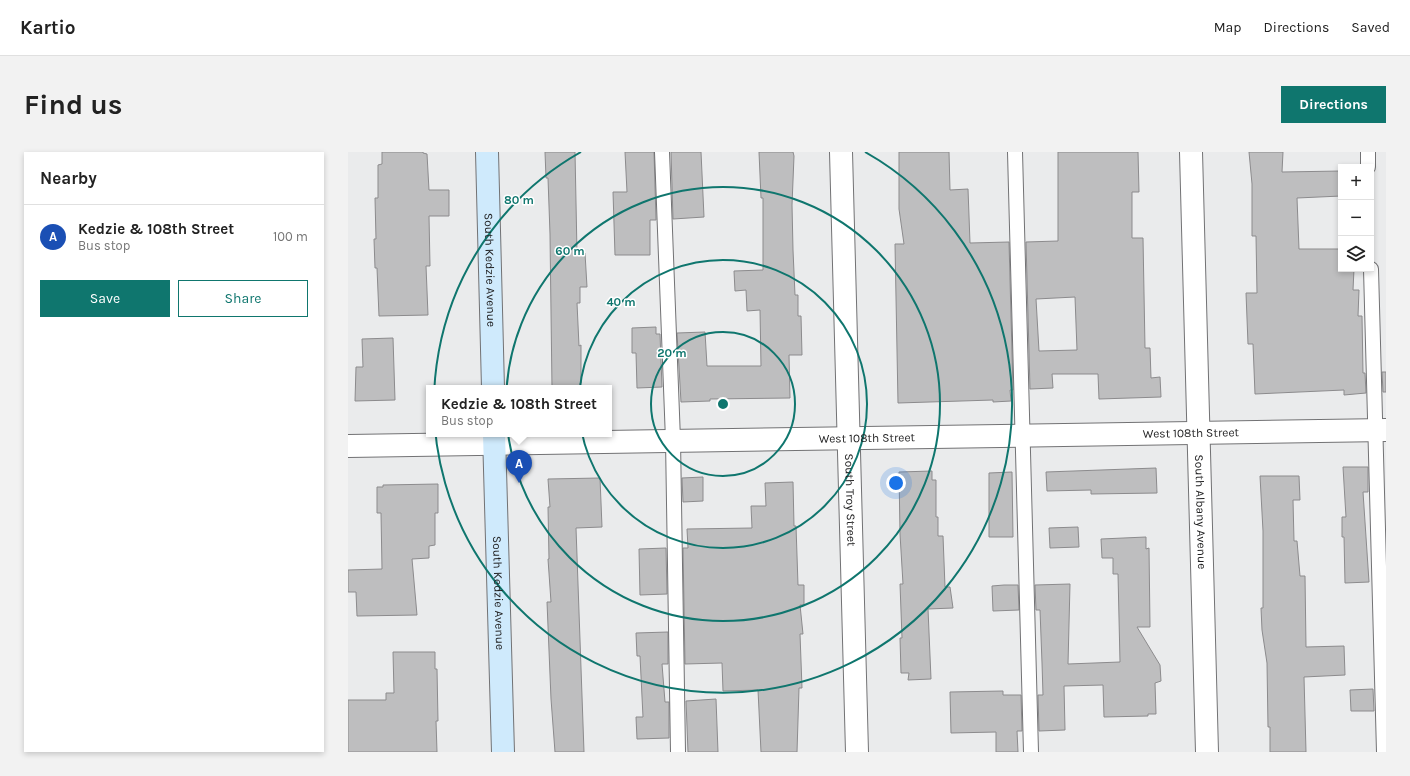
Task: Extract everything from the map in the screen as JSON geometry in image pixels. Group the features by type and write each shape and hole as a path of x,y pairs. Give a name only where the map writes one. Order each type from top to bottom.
{"main road":[{"name":"South Kedzie Avenue","path":"487,152 493,385"},
{"name":"South Kedzie Avenue","path":"495,439 503,752"}],"street":[{"name":"South Troy Street","path":"841,152 857,752"},
{"name":"South Albany Avenue","path":"1191,152 1208,752"},
{"name":"West 108th Street","path":"348,446 495,439 673,440 1380,430"}],"lane":[{"path":"662,152 673,440 678,752"},
{"path":"1015,152 1031,752"},
{"path":"1368,152 1368,164"},
{"path":"1371,272 1380,430 1384,752"}],"building":[{"path":"382,152 423,152 427,154 429,190 449,190 449,216 429,216 430,266 426,266 428,315 379,316 374,239 376,239 375,198 378,198 378,165 382,164"},
{"path":"545,152 575,152 577,253 585,253 587,287 580,287 580,303 577,303 579,346 581,345 580,385 552,385 550,234 548,178 546,178"},
{"path":"625,152 654,152 656,220 650,220 650,255 615,255 613,192 627,192"},
{"path":"671,152 701,152 704,217 673,219"},
{"path":"759,152 793,152 794,156 792,205 793,250 795,295 798,295 798,316 801,316 802,355 789,355 790,398 710,399 710,401 681,402 677,333 705,332 707,366 761,366 760,310 747,311 746,290 735,291 734,271 763,270 763,198 761,198"},
{"path":"899,152 949,152 950,190 968,189 970,243 1009,242 1013,390 1010,390 1011,401 993,402 993,400 898,403 895,244 904,244 899,209"},
{"path":"1058,152 1138,152 1139,192 1132,192 1132,238 1143,238 1145,348 1150,348 1151,378 1160,377 1161,397 1099,399 1098,374 1052,374 1053,388 1030,389 1026,242 1058,241","holes":["1075,297 1077,350 1039,351 1036,299"]},
{"path":"1249,152 1283,152 1282,172 1338,171 1338,196 1297,198 1299,249 1338,249 1338,272 1354,272 1353,290 1359,290 1358,316 1362,316 1363,373 1365,373 1366,393 1344,395 1344,390 1255,394 1253,344 1248,344 1246,293 1257,293 1256,236 1252,236 1252,184"},
{"path":"656,327 656,334 660,334 662,387 637,388 636,353 632,353 632,328"},
{"path":"393,338 395,400 355,401 356,367 363,367 362,339"},
{"path":"1382,372 1386,372 1386,392 1383,392"},
{"path":"1343,467 1368,467 1368,492 1363,492 1369,582 1345,583 1344,537 1342,537 1342,517 1346,517"},
{"path":"1156,468 1157,493 1091,494 1091,490 1047,491 1046,472"},
{"path":"932,471 932,480 936,480 936,517 938,517 938,536 943,536 945,587 950,587 953,608 928,609 931,679 908,680 909,673 901,673 900,638 902,638 900,584 903,584 900,534 899,472"},
{"path":"1012,472 1013,537 989,537 989,473"},
{"path":"1260,476 1299,476 1300,500 1293,500 1294,541 1297,541 1300,576 1305,576 1306,647 1344,646 1345,675 1304,677 1306,752 1270,752 1267,663 1262,630 1261,608 1263,608 1263,531"},
{"path":"703,477 703,501 683,502 682,478"},
{"path":"600,478 602,527 576,528 584,752 555,752 547,602 551,602 548,559 548,507 550,507 548,479"},
{"path":"793,482 798,585 804,585 804,605 800,605 803,634 800,634 802,688 799,688 797,752 761,752 758,690 723,691 722,663 685,664 683,548 688,548 687,529 752,528 751,506 766,506 765,483"},
{"path":"438,484 438,513 435,513 435,545 429,546 429,558 412,559 417,615 357,616 356,592 348,592 348,570 382,569 381,513 377,513 377,487 383,487 383,485"},
{"path":"1078,527 1079,547 1050,548 1049,528"},
{"path":"1146,537 1146,549 1149,548 1150,627 1137,627 1160,665 1161,681 1155,683 1156,714 1148,714 1148,716 1104,717 1103,685 1064,686 1065,730 1039,731 1038,695 1043,695 1040,610 1036,610 1035,585 1070,584 1068,664 1120,662 1118,574 1113,574 1113,558 1102,558 1101,539"},
{"path":"666,548 667,594 640,595 639,549"},
{"path":"1018,585 1019,610 993,611 992,586"},
{"path":"668,632 668,664 662,664 665,702 669,702 669,738 637,739 636,717 643,717 640,656 637,656 636,633"},
{"path":"393,652 435,652 435,669 437,669 437,752 348,752 348,700 386,700 386,693 394,693"},
{"path":"1373,689 1374,711 1351,711 1350,690"},
{"path":"1003,691 1003,695 1021,695 1022,731 1017,731 1018,752 996,752 996,732 951,733 950,692"},
{"path":"716,699 718,752 688,752 686,701"}],"place":[{"name":"Kedzie & 108th Street","path":"519,483"}]}
